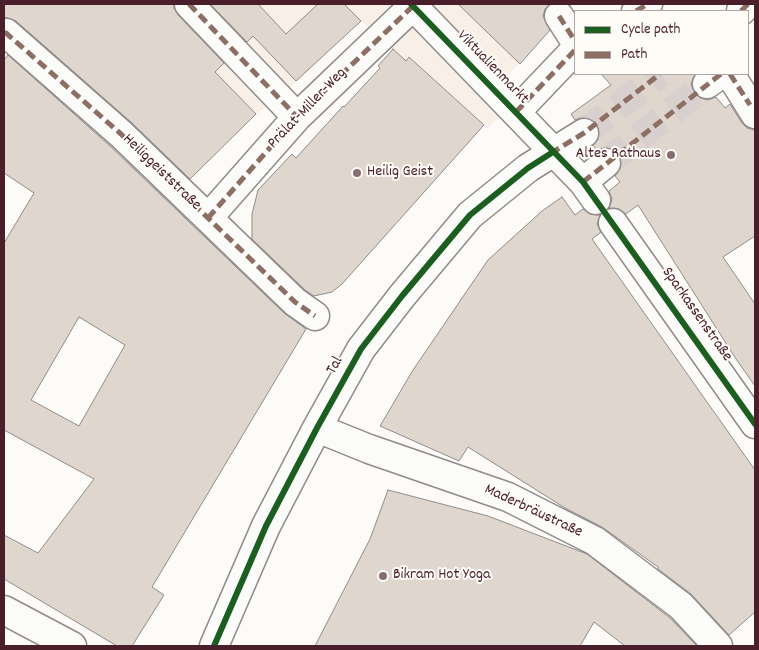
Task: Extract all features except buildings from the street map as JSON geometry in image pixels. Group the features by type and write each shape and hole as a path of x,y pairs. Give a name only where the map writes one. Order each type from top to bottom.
{"street":[{"path":"189,4 297,117"},
{"name":"Prälat-Miller-Weg","path":"208,218 297,117 412,5"},
{"name":"Viktualienmarkt","path":"412,5 553,152"},
{"path":"559,16 574,39"},
{"name":"Heiliggeiststraße","path":"4,33 121,134 295,302 315,316"},
{"path":"516,112 574,51"},
{"path":"719,77 753,109"},
{"name":"Tal","path":"214,646 266,526 361,349 402,296 470,215 528,168 584,132"},
{"path":"553,152 590,191 606,163"},
{"name":"Sparkassenstraße","path":"614,223 755,424"},
{"name":"Maderbräustraße","path":"317,428 369,449 508,497 595,541 681,606 718,646"},
{"path":"4,610 72,646"}],"shaded area":[{"path":"149,4 536,4 554,26 505,78 519,94 488,128 410,57 406,61 361,21 279,98 256,114"}],"tunnel":[{"path":"584,133 659,75"},
{"path":"606,163 707,84"}],"marked path":[{"path":"189,4 297,117"},
{"path":"638,10 648,4"},
{"path":"742,10 748,4"},
{"path":"208,218 297,117 413,6"},
{"path":"559,16 574,39"},
{"path":"4,33 121,134 295,302 315,316"},
{"path":"516,112 574,51"},
{"path":"551,150 553,152 584,133 659,75"},
{"path":"583,182 720,75"},
{"path":"731,75 750,105"}],"cycle path":[{"path":"411,4 583,182 755,424"},
{"path":"214,646 266,526 361,349 402,296 470,215 528,168 553,152"}],"place":[{"name":"Altes Rathaus","path":"671,155"},
{"name":"Heilig Geist","path":"357,173"},
{"name":"Bikram Hot Yoga","path":"383,576"}]}
